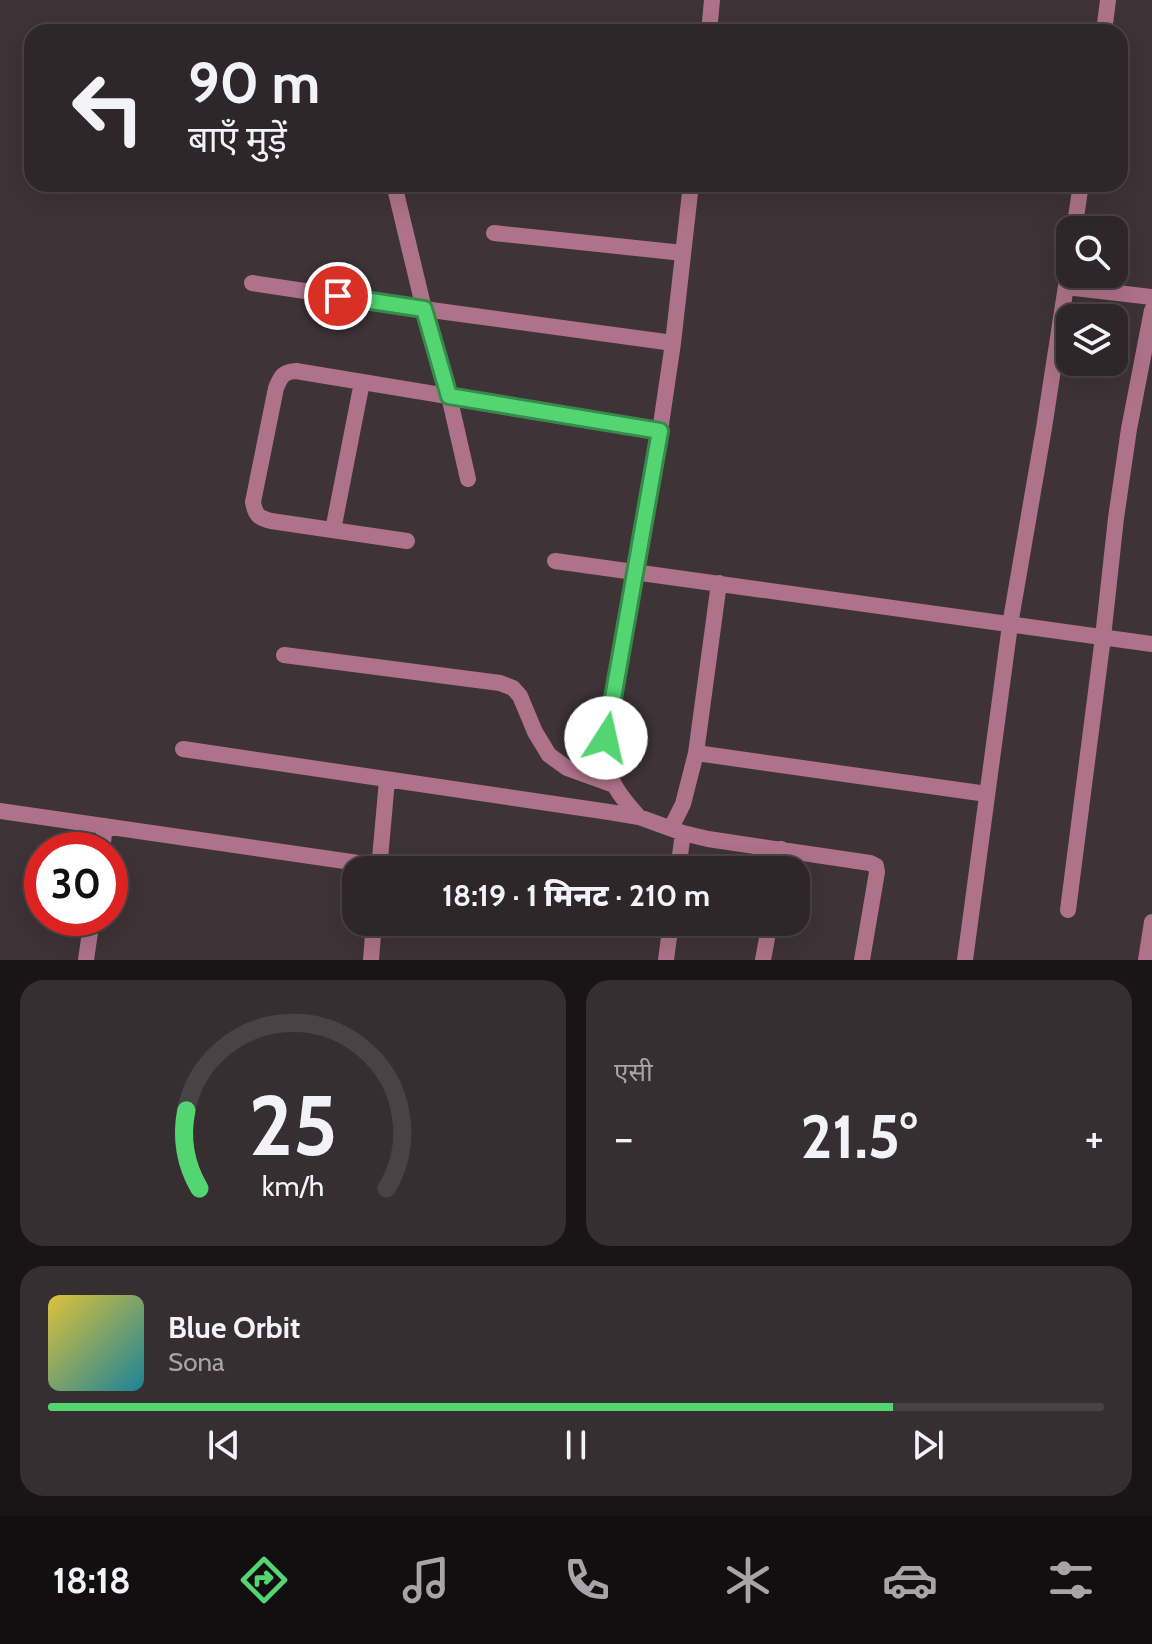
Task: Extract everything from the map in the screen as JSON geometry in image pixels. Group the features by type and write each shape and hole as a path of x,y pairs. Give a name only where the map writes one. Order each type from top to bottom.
{"street":[{"path":"710,24 712,0"},
{"path":"1105,24 1108,0"},
{"path":"396,192 468,479"},
{"path":"639,817 614,785 606,764 606,738 660,431 690,192"},
{"path":"1076,216 1080,192"},
{"path":"494,233 683,253"},
{"path":"252,283 673,343"},
{"path":"965,960 1010,625 1066,288"},
{"path":"1075,288 1152,297"},
{"path":"1068,910 1120,488 1152,310"},
{"path":"407,541 260,518 255,513 253,502 281,376 296,371 660,431"},
{"path":"333,530 362,382"},
{"path":"555,561 1152,644"},
{"path":"678,856 677,831 696,753 719,583"},
{"path":"284,655 500,683 513,688 549,755 567,768 614,785"},
{"path":"183,749 639,817 708,839 870,863 876,866 877,872 862,960"},
{"path":"696,753 987,794"},
{"path":"380,856 387,780"},
{"path":"0,811 342,862"},
{"path":"104,832 105,826"},
{"path":"781,856 782,849"},
{"path":"1146,960 1152,922"},
{"path":"86,960 89,936"},
{"path":"371,960 373,936"},
{"path":"666,960 669,936"},
{"path":"763,960 767,936"}],"route":[{"path":"338,296 424,309 449,396 660,431 606,738"}]}
